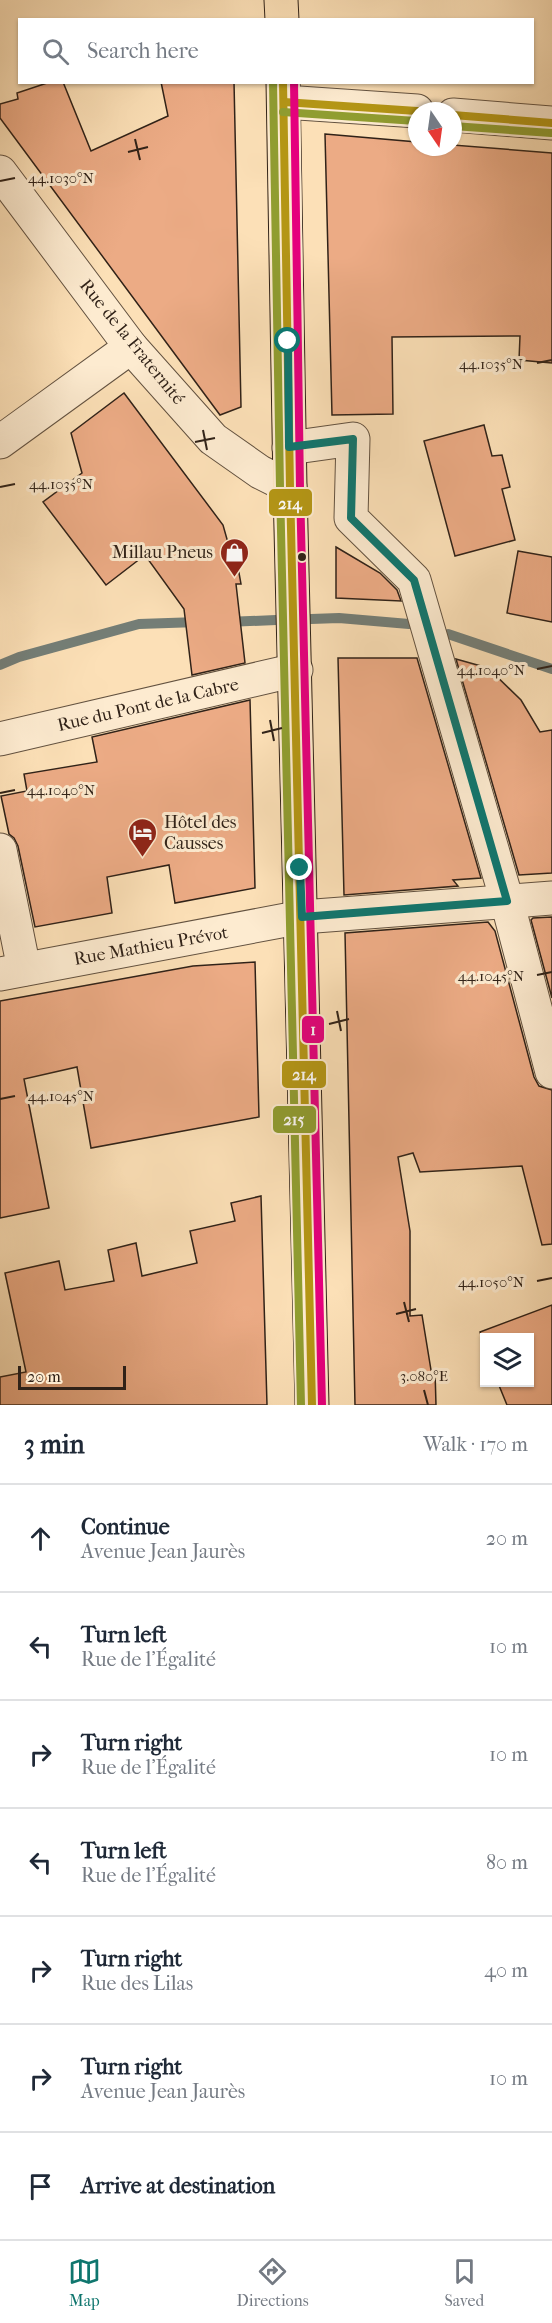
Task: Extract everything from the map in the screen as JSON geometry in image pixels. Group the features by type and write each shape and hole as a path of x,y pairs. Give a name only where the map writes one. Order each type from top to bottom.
{"main road":[{"path":"281,0 282,18"},
{"path":"284,92 289,447 312,1405"}],"street":[{"path":"284,92 408,110"},
{"path":"462,115 552,123"},
{"name":"Rue de la Fraternité","path":"0,172 132,347 213,439 260,472 290,487"},
{"path":"0,442 132,347"},
{"path":"289,447 353,439 351,518 414,580 507,901 552,1072"},
{"name":"Rue du Pont de la Cabre","path":"0,740 296,670"},
{"path":"0,850 12,971"},
{"name":"Rue Mathieu Prévot","path":"12,971 302,917 552,898"}],"building":[{"path":"44,84 64,84 91,151 168,116 161,84 234,84 241,407 220,415 0,118 0,104 18,99 17,93"},
{"path":"325,134 408,141 408,156 462,156 462,146 552,153 552,363 519,360 520,336 392,337 393,414 332,415"},
{"path":"124,393 223,525 232,557 236,556 241,584 236,584 245,663 192,675 184,609 145,555 106,585 43,502 82,473 71,433"},
{"path":"484,425 492,456 502,455 510,487 502,489 515,540 455,556 424,441"},
{"path":"336,547 380,573 397,590 401,601 336,598"},
{"path":"518,551 552,557 552,622 507,613"},
{"path":"338,658 417,658 481,878 453,880 458,886 344,895"},
{"path":"456,659 488,668 521,700 540,732 552,730 552,873 519,875"},
{"path":"250,700 255,888 175,903 169,865 107,877 112,913 35,927 18,846 9,834 1,796 27,791 24,774 97,762 92,737"},
{"path":"552,917 552,998 531,920"},
{"path":"488,922 495,931 534,1077 539,1086 552,1090 552,1244 542,1245 522,1166 420,1172 413,1153 398,1157 410,1231 410,1316 422,1315 431,1370 435,1370 436,1405 355,1405 345,933"},
{"path":"255,962 259,1117 91,1148 77,1067 24,1079 49,1208 0,1218 0,1001 193,966"},
{"path":"261,1196 267,1405 0,1405 0,1377 26,1372 5,1273 59,1261 65,1290 114,1281 108,1250 136,1243 142,1276 197,1263 190,1231 235,1221 231,1203"},
{"path":"552,1305 552,1405 507,1405 500,1387 534,1387 534,1333 480,1332"}],"waterway":[{"path":"311,619 339,618 409,624"},
{"path":"226,622 276,620"},
{"path":"0,665 19,657 139,624 198,622"},
{"path":"448,634 552,669"}],"transit line":[{"name":"215","path":"273,84 301,1405"},
{"name":"214","path":"283,84 290,487 312,1405"},
{"name":"1","path":"294,84 300,487 322,1405"},
{"name":"214","path":"284,102 408,110"},
{"name":"215","path":"283,112 408,120"},
{"name":"214","path":"462,116 552,123"},
{"name":"215","path":"462,127 551,133"}],"place":[{"name":"Millau Pneus","path":"234,578"},
{"name":"Hôtel des Causses","path":"143,858"}],"route":[{"path":"288,341 289,447 353,439 351,518 414,580 507,901 302,917 300,868"}]}
